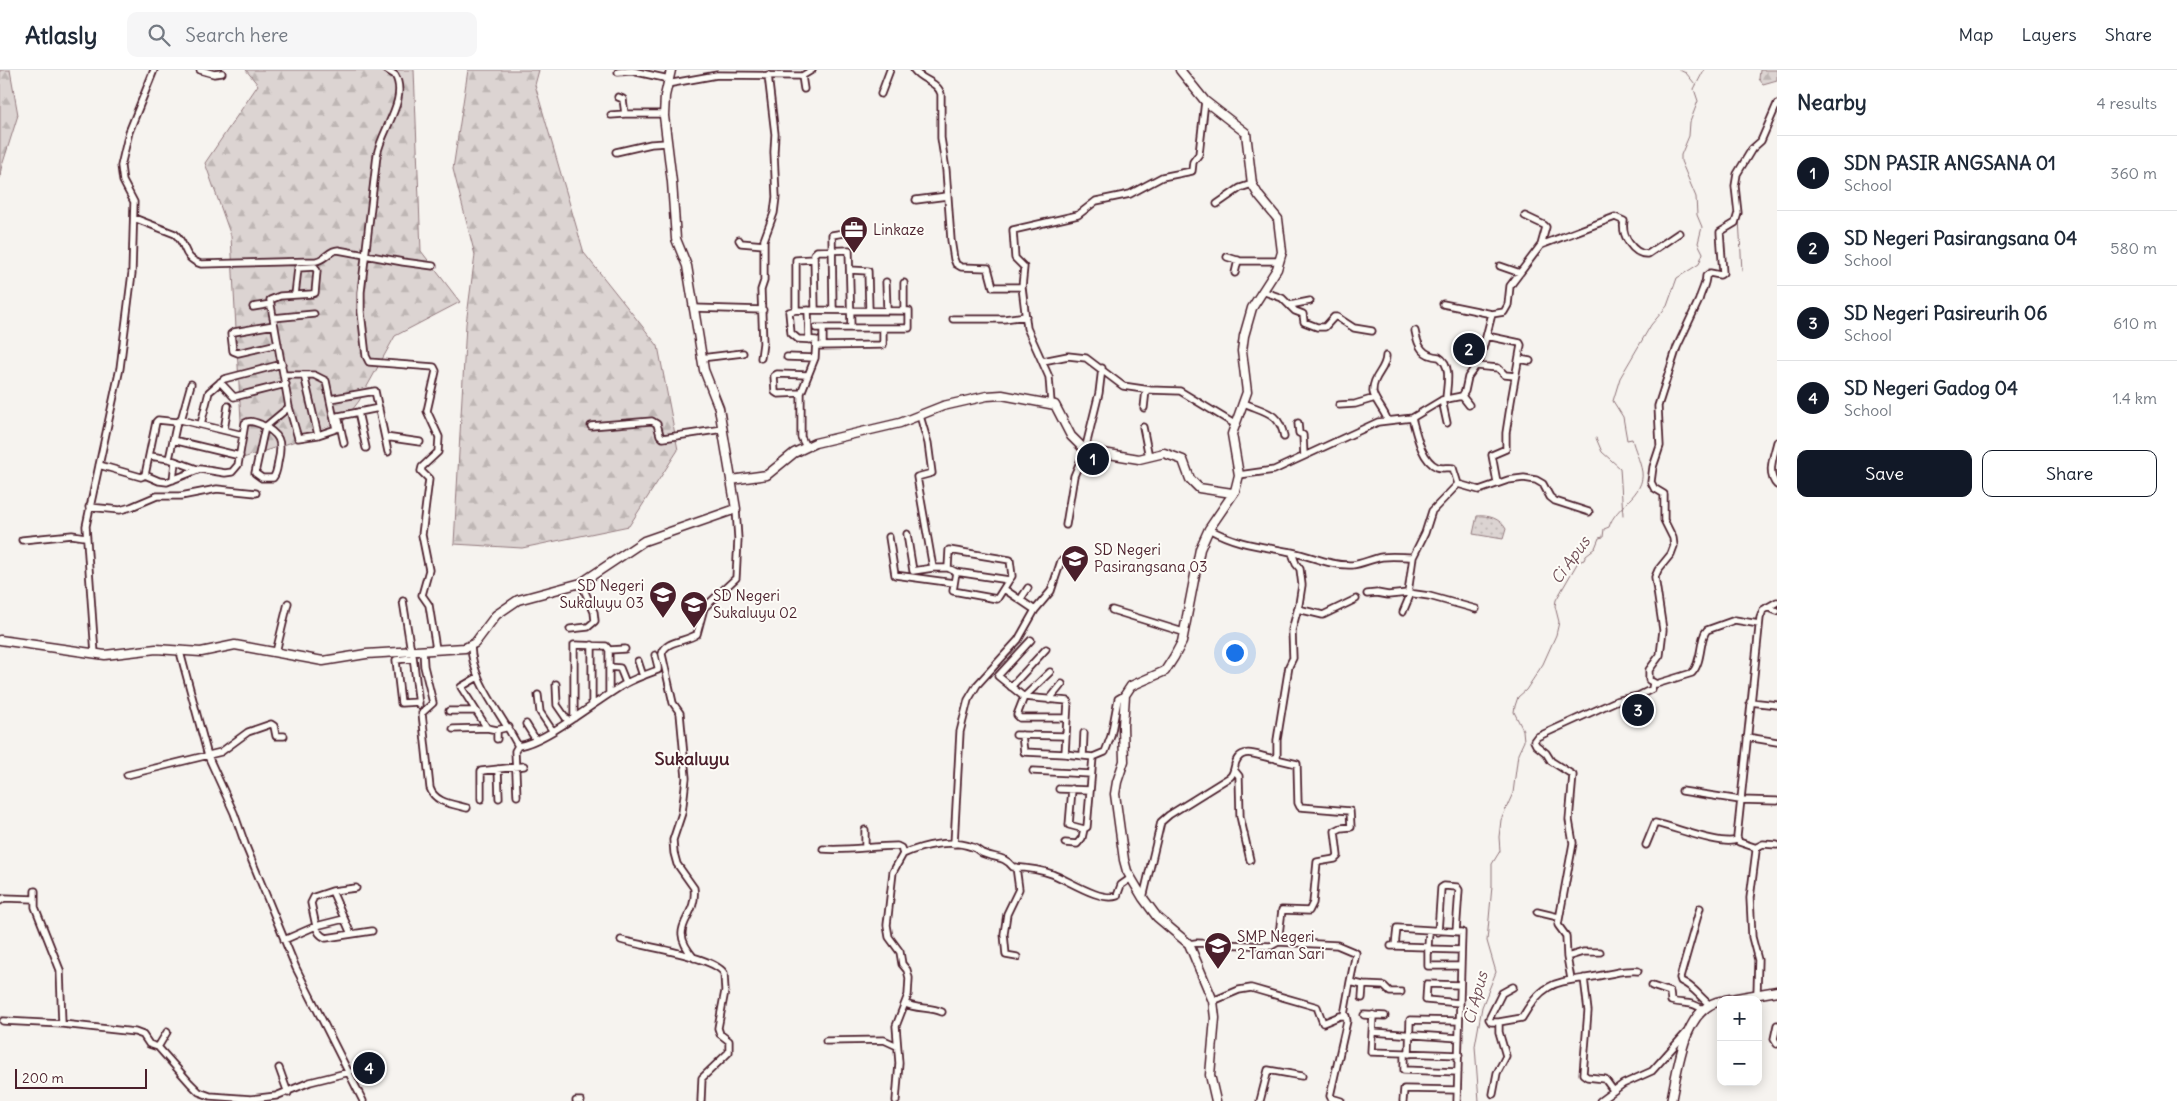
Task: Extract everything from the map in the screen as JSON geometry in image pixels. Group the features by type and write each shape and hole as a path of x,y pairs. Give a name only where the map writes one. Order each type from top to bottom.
{"street":[{"path":"95,654 85,537 88,507 120,368 130,300 134,218 133,198 123,181 121,166 129,132 154,70"},
{"path":"200,70 214,74 222,73"},
{"path":"387,70 391,71 397,79 398,95 396,106 378,148 365,255 361,312 368,360 371,363 434,367 436,371 427,411 439,437 438,452 421,469 429,479 422,535 429,570 422,595 430,605 436,649"},
{"path":"671,70 664,114 676,239 687,266 701,358 706,378 718,403 736,509 738,539 736,578 704,608 697,634 668,646 662,654 673,703 680,713 686,778 685,798 673,845 677,864 694,888 691,909 682,930 684,946 694,958"},
{"path":"618,72 632,71 668,82 717,75 802,76 812,70"},
{"path":"881,94 890,70"},
{"path":"914,70 920,77 938,88 941,92 941,133 946,170 946,196 956,264 961,267 988,268 993,287 1022,287"},
{"path":"1180,70 1205,101 1246,134 1252,184 1259,196 1278,219 1282,252 1280,260 1250,314 1242,344 1247,387 1244,403 1233,430 1232,440 1239,475 1235,489 1210,529 1198,557 1182,642 1167,668 1156,676 1131,686 1125,695 1123,726 1124,761 1115,794 1124,860 1131,878 1157,917 1189,944 1213,1001 1215,1018 1210,1075 1216,1101"},
{"path":"761,358 763,343 761,290 764,281 764,245 774,213 776,198 775,134 768,75"},
{"path":"802,76 804,89"},
{"path":"618,97 623,99 625,114"},
{"path":"1051,403 1049,377 1028,331 1022,287 1024,267 1015,258 1013,230 1078,215 1096,201 1130,194 1162,177 1192,171 1193,162 1199,154 1205,101"},
{"path":"1653,683 1649,680 1648,674 1660,655 1663,630 1655,577 1658,570 1671,554 1674,543 1664,520 1664,494 1654,488 1651,482 1653,467 1660,446 1658,406 1675,352 1705,285 1706,276 1723,273 1720,232 1730,228 1738,217 1737,174 1752,149 1761,141 1777,104"},
{"path":"611,115 664,114"},
{"path":"616,152 652,144 667,143"},
{"path":"1218,204 1244,186 1252,184"},
{"path":"916,200 946,196"},
{"path":"1443,304 1492,314 1500,314 1506,309 1510,286 1541,245 1546,226 1525,216"},
{"path":"1541,245 1555,238 1615,217 1624,221 1623,232 1633,248 1642,255 1656,250 1679,233"},
{"path":"134,218 175,234 180,238 187,256 192,261 201,264 319,261 334,250 433,266"},
{"path":"833,310 832,234 844,233"},
{"path":"739,240 741,244 764,245"},
{"path":"815,310 814,259 817,251 850,251 851,328"},
{"path":"1227,257 1238,260 1280,260"},
{"path":"796,310 796,260 814,259"},
{"path":"1235,273 1238,260"},
{"path":"1500,266 1520,273"},
{"path":"295,295 298,268 315,267 316,292 270,300 290,408 298,438 318,435 336,429 336,417"},
{"path":"850,270 868,271 869,310"},
{"path":"886,282 887,310"},
{"path":"904,283 904,309"},
{"path":"1262,290 1282,298 1295,311 1303,314 1304,322 1316,327 1325,326 1337,317 1354,328 1372,332"},
{"path":"1290,305 1310,301"},
{"path":"253,307 271,304"},
{"path":"693,308 762,310"},
{"path":"816,328 910,328 909,311 904,309 796,310 789,312 791,333 798,339 816,340 819,346"},
{"path":"808,310 809,340"},
{"path":"273,318 314,314"},
{"path":"1239,475 1274,470 1387,420 1412,418 1444,399 1462,396 1465,392 1468,377 1477,366 1492,314"},
{"path":"953,320 1004,319 1026,316"},
{"path":"274,325 234,332 231,334 233,351 238,353 278,344"},
{"path":"806,447 800,437 801,393 815,358 823,328"},
{"path":"819,346 883,345 883,328"},
{"path":"1415,332 1418,344 1425,353 1430,356 1440,357 1445,362 1447,372 1444,399 1447,423"},
{"path":"1487,336 1521,344 1506,433 1506,449 1492,455 1497,482"},
{"path":"701,358 743,353"},
{"path":"1043,361 1074,356 1086,358 1102,368 1123,386 1146,390 1180,391 1236,425"},
{"path":"1386,356 1385,365 1377,374 1374,382 1375,398 1384,410 1387,420"},
{"path":"787,357 815,358"},
{"path":"1519,359 1530,362"},
{"path":"201,424 209,392 220,382 230,377 282,364"},
{"path":"1477,366 1498,368 1505,375 1515,376"},
{"path":"1066,525 1074,476 1085,450 1099,393 1102,368"},
{"path":"801,393 778,394 775,392 774,376 777,374 808,375"},
{"path":"285,375 314,375 326,381 344,443"},
{"path":"304,375 318,435"},
{"path":"220,382 234,397 286,384"},
{"path":"173,480 173,440 191,384"},
{"path":"1144,408 1146,390"},
{"path":"330,399 375,391 388,452"},
{"path":"731,480 767,475 794,453 822,441 893,424 920,416 943,406 995,395 1008,395 1051,403 1058,408 1071,436 1085,450 1124,458 1149,457 1161,452 1178,457 1184,462 1190,479 1199,488 1232,493"},
{"path":"1462,396 1469,406"},
{"path":"1339,405 1355,404 1375,398"},
{"path":"1244,403 1275,416 1281,425 1284,437"},
{"path":"224,430 228,406"},
{"path":"150,456 172,460 197,469 225,473 232,472 236,470 247,421 265,427 280,440 282,448 276,474 273,478 258,476 256,473 265,427 290,408"},
{"path":"336,417 379,408"},
{"path":"358,412 366,448"},
{"path":"920,416 928,443 932,473 917,476 933,568"},
{"path":"1412,418 1420,444 1430,461 1438,468 1454,468 1458,484"},
{"path":"145,475 158,420 201,424 243,434"},
{"path":"591,426 652,421 657,424 660,435 663,438 723,429"},
{"path":"1298,423 1299,433 1303,435 1304,456"},
{"path":"1143,428 1149,457"},
{"path":"385,437 420,442"},
{"path":"173,440 240,456"},
{"path":"1777,442 1772,469 1773,481 1777,485"},
{"path":"99,465 141,477 145,475 159,481 173,480 197,469"},
{"path":"1458,484 1479,490 1497,482 1524,478 1536,480 1544,484 1550,497 1555,501 1589,512"},
{"path":"1403,612 1410,593 1413,557 1425,533 1432,511 1458,484"},
{"path":"88,507 120,510 130,508 156,496 181,496 217,489 256,492"},
{"path":"518,746 478,676 471,657 471,646 496,615 512,603 525,597 581,583 644,541 736,509"},
{"path":"1210,529 1225,537 1255,547 1292,553 1320,561 1350,565 1384,557 1413,557"},
{"path":"907,534 913,572"},
{"path":"22,540 72,535 85,537"},
{"path":"889,537 894,575 954,583"},
{"path":"948,568 948,552 951,550 1010,560 1012,576 997,599 953,591 956,572"},
{"path":"1276,759 1288,666 1293,658 1292,630 1302,591 1302,574 1292,553"},
{"path":"954,844 959,744 962,721 968,700 977,685 1018,640 1035,610 1054,587 1060,561"},
{"path":"906,576 913,572 933,568 948,568 956,572 1009,580"},
{"path":"570,629 588,627 595,621 594,612 581,583"},
{"path":"1020,600 1028,588"},
{"path":"1004,589 1035,610"},
{"path":"1367,594 1377,593 1388,596 1410,593 1429,596 1476,609"},
{"path":"1298,609 1322,615 1356,599"},
{"path":"403,601 412,654 419,704 401,703 396,660 412,654 423,650 471,646"},
{"path":"1737,840 1759,624 1762,611 1777,602"},
{"path":"276,652 288,603"},
{"path":"1767,607 1777,611"},
{"path":"1112,610 1183,632"},
{"path":"1653,683 1692,674 1697,666 1704,633 1707,630 1735,620 1759,624"},
{"path":"0,640 95,654 115,655 156,649 201,652 235,645 323,661 353,656 412,654"},
{"path":"1031,640 998,674 1010,687 1024,697 1068,701 1065,754"},
{"path":"574,718 574,645 606,646 609,650 609,694"},
{"path":"592,645 592,705"},
{"path":"609,650 625,649"},
{"path":"1010,687 1046,649"},
{"path":"423,650 424,666 433,703 422,713 430,788 432,794 440,800 467,808"},
{"path":"180,652 208,756 234,813 284,940 323,1024 350,1072 363,1101"},
{"path":"517,796 514,751 518,746 536,740 574,718 626,683 659,669 655,654"},
{"path":"638,661 643,676"},
{"path":"610,667 619,668 626,683"},
{"path":"1050,672 1024,697 1017,714 1018,717 1067,718"},
{"path":"478,676 461,687 487,728"},
{"path":"1571,979 1566,936 1558,928 1558,917 1573,843 1569,820 1573,775 1551,761 1546,753 1536,745 1534,740 1616,701 1647,693 1652,689 1653,683"},
{"path":"556,684 557,705 568,721"},
{"path":"1049,700 1062,684"},
{"path":"538,695 540,712 552,730"},
{"path":"1066,736 1019,735 1024,752 1093,757 1102,755 1108,746 1118,698 1125,695"},
{"path":"1750,702 1777,705"},
{"path":"449,712 476,710"},
{"path":"526,724 536,740"},
{"path":"127,775 208,756 225,750 256,728 272,725 275,728 276,736 284,736"},
{"path":"453,729 487,728 497,730 509,728"},
{"path":"497,730 497,740"},
{"path":"1083,756 1084,733"},
{"path":"1747,737 1777,742"},
{"path":"1143,898 1162,822 1168,815 1230,776 1235,770 1238,758 1244,754 1252,753 1297,764 1298,802 1300,807 1350,811 1351,826 1335,831 1338,856 1336,859 1317,862 1313,903 1309,911 1282,910 1278,942"},
{"path":"1065,843 1077,844 1087,826 1093,757"},
{"path":"481,799 481,771 524,766"},
{"path":"498,770 499,798"},
{"path":"1235,770 1240,776 1240,816 1250,860"},
{"path":"1034,772 1091,774"},
{"path":"1059,788 1090,790"},
{"path":"1072,789 1069,825 1084,829"},
{"path":"1682,791 1740,800 1777,801"},
{"path":"1646,845 1655,823 1708,838 1729,842 1737,840 1755,848"},
{"path":"865,830 865,846"},
{"path":"896,1101 900,1065 896,1021 908,995 908,975 902,964 900,952 889,937 887,930 892,877 896,865 903,854 924,846 954,844 971,846 982,853 1006,859 1016,867 1050,873 1096,894 1112,897 1117,896 1121,886 1131,878"},
{"path":"1755,848 1763,844 1777,845"},
{"path":"822,849 841,850 865,846 899,846 903,854"},
{"path":"1755,848 1750,898 1752,937 1758,960 1757,994"},
{"path":"1016,867 1019,889 1007,914 1004,934 1006,955 1017,957"},
{"path":"1438,932 1441,888 1444,886 1457,887 1459,890 1456,932"},
{"path":"356,888 332,891 314,897 311,903 316,926 320,936 326,938 372,930"},
{"path":"35,890 35,908 60,970 62,1024"},
{"path":"332,891 351,934"},
{"path":"0,901 4,898 34,899"},
{"path":"1700,908 1680,978 1681,981 1693,987 1707,1008"},
{"path":"1536,912 1558,917"},
{"path":"284,940 316,926 344,919"},
{"path":"1457,1101 1462,932 1429,931 1428,928 1396,929 1393,946 1461,950"},
{"path":"1429,931 1428,966 1461,966"},
{"path":"621,940 694,958 716,966 724,972 725,991 718,1028 720,1034 729,1041 730,1047 729,1052 702,1078 701,1101"},
{"path":"1189,944 1271,946 1278,942 1337,945 1354,951 1356,955 1352,966 1344,1015 1347,1021 1330,1096 1341,1101"},
{"path":"1567,957 1582,953 1600,952"},
{"path":"1513,987 1502,993 1489,1019 1491,1022 1521,1018 1528,1005 1540,992 1571,979 1603,976 1618,971 1638,971"},
{"path":"1584,978 1588,1011 1583,1074 1587,1077 1605,1079 1613,1090"},
{"path":"1350,982 1363,985 1382,985 1390,992 1401,992"},
{"path":"1460,985 1427,984 1426,1000 1460,1003"},
{"path":"1362,998 1363,985"},
{"path":"1652,986 1670,992 1671,1001 1690,1002 1707,1008"},
{"path":"1213,1001 1239,990 1251,988 1316,1007 1323,1023 1344,1015"},
{"path":"1746,996 1777,991"},
{"path":"905,1003 942,1012"},
{"path":"1600,1101 1613,1090 1652,1071 1707,1008 1717,1003"},
{"path":"1364,1015 1385,1016"},
{"path":"1373,1015 1372,1052 1459,1055"},
{"path":"1458,1072 1404,1070 1410,1020 1459,1021"},
{"path":"3,1021 62,1024 135,1032 143,1035 149,1044 158,1047 200,1092 215,1097 263,1098 288,1093 310,1082 350,1072"},
{"path":"1493,1094 1497,1074 1506,1056 1498,1032 1499,1022"},
{"path":"1777,1025 1774,1039 1777,1044"},
{"path":"158,1047 167,1032"},
{"path":"1372,1032 1459,1038"},
{"path":"1671,1101 1686,1033"},
{"path":"826,1041 884,1040 897,1046"},
{"path":"279,1068 288,1093"},
{"path":"1260,1101 1268,1070 1302,1076"},
{"path":"1403,1101 1404,1089 1457,1090"},
{"path":"576,1101 581,1101"}],"green space":[{"path":"0,70 10,70 18,115 1,169 0,178"},
{"path":"246,70 414,70 421,251 460,302 395,336 359,401 339,427 243,458 231,236 205,163 258,85"},
{"path":"468,70 539,70 535,85 584,253 658,346 678,450 629,526 522,548 454,544 466,324 475,255 453,169"},
{"path":"1760,70 1777,70 1777,80 1763,84 1759,79"},
{"path":"1477,516 1489,517 1500,522 1506,529 1503,539 1473,534"}],"waterway":[{"path":"1679,70 1686,73 1695,84"},
{"name":"Ci Apus","path":"1479,1101 1475,1046 1482,1007 1496,972 1487,941 1492,864 1500,851 1501,820 1513,793 1518,754 1524,741 1523,730 1514,712 1515,706 1518,697 1526,690 1543,664 1556,635 1559,622 1555,606 1556,600 1578,562 1584,560 1586,555 1595,548 1599,538 1603,537 1604,529 1609,527 1612,520 1634,494 1642,480 1642,472 1632,439 1627,440 1623,417 1613,401 1620,378 1651,325 1667,306 1677,278 1699,264 1703,253 1698,243 1702,227 1697,215 1696,197 1681,161 1681,155 1689,136 1690,122 1698,101 1694,89 1704,70"},
{"path":"1739,218 1742,271"},
{"path":"1596,438 1602,452 1620,468 1623,515"}],"place":[{"name":"Linkaze","path":"854,254"},
{"name":"SD Negeri Pasirangsana 04","path":"1469,349"},
{"name":"SDN PASIR ANGSANA 01","path":"1093,459"},
{"name":"SD Negeri Pasirangsana 03","path":"1075,583"},
{"name":"SD Negeri Sukaluyu 03","path":"663,619"},
{"name":"SD Negeri Sukaluyu 02","path":"694,629"},
{"name":"SD Negeri Pasireurih 06","path":"1638,710"},
{"name":"SMP Negeri 2 Taman Sari","path":"1218,970"},
{"name":"SD Negeri Gadog 04","path":"369,1068"}],"district":[{"name":"Sukaluyu","path":"692,759"}]}
